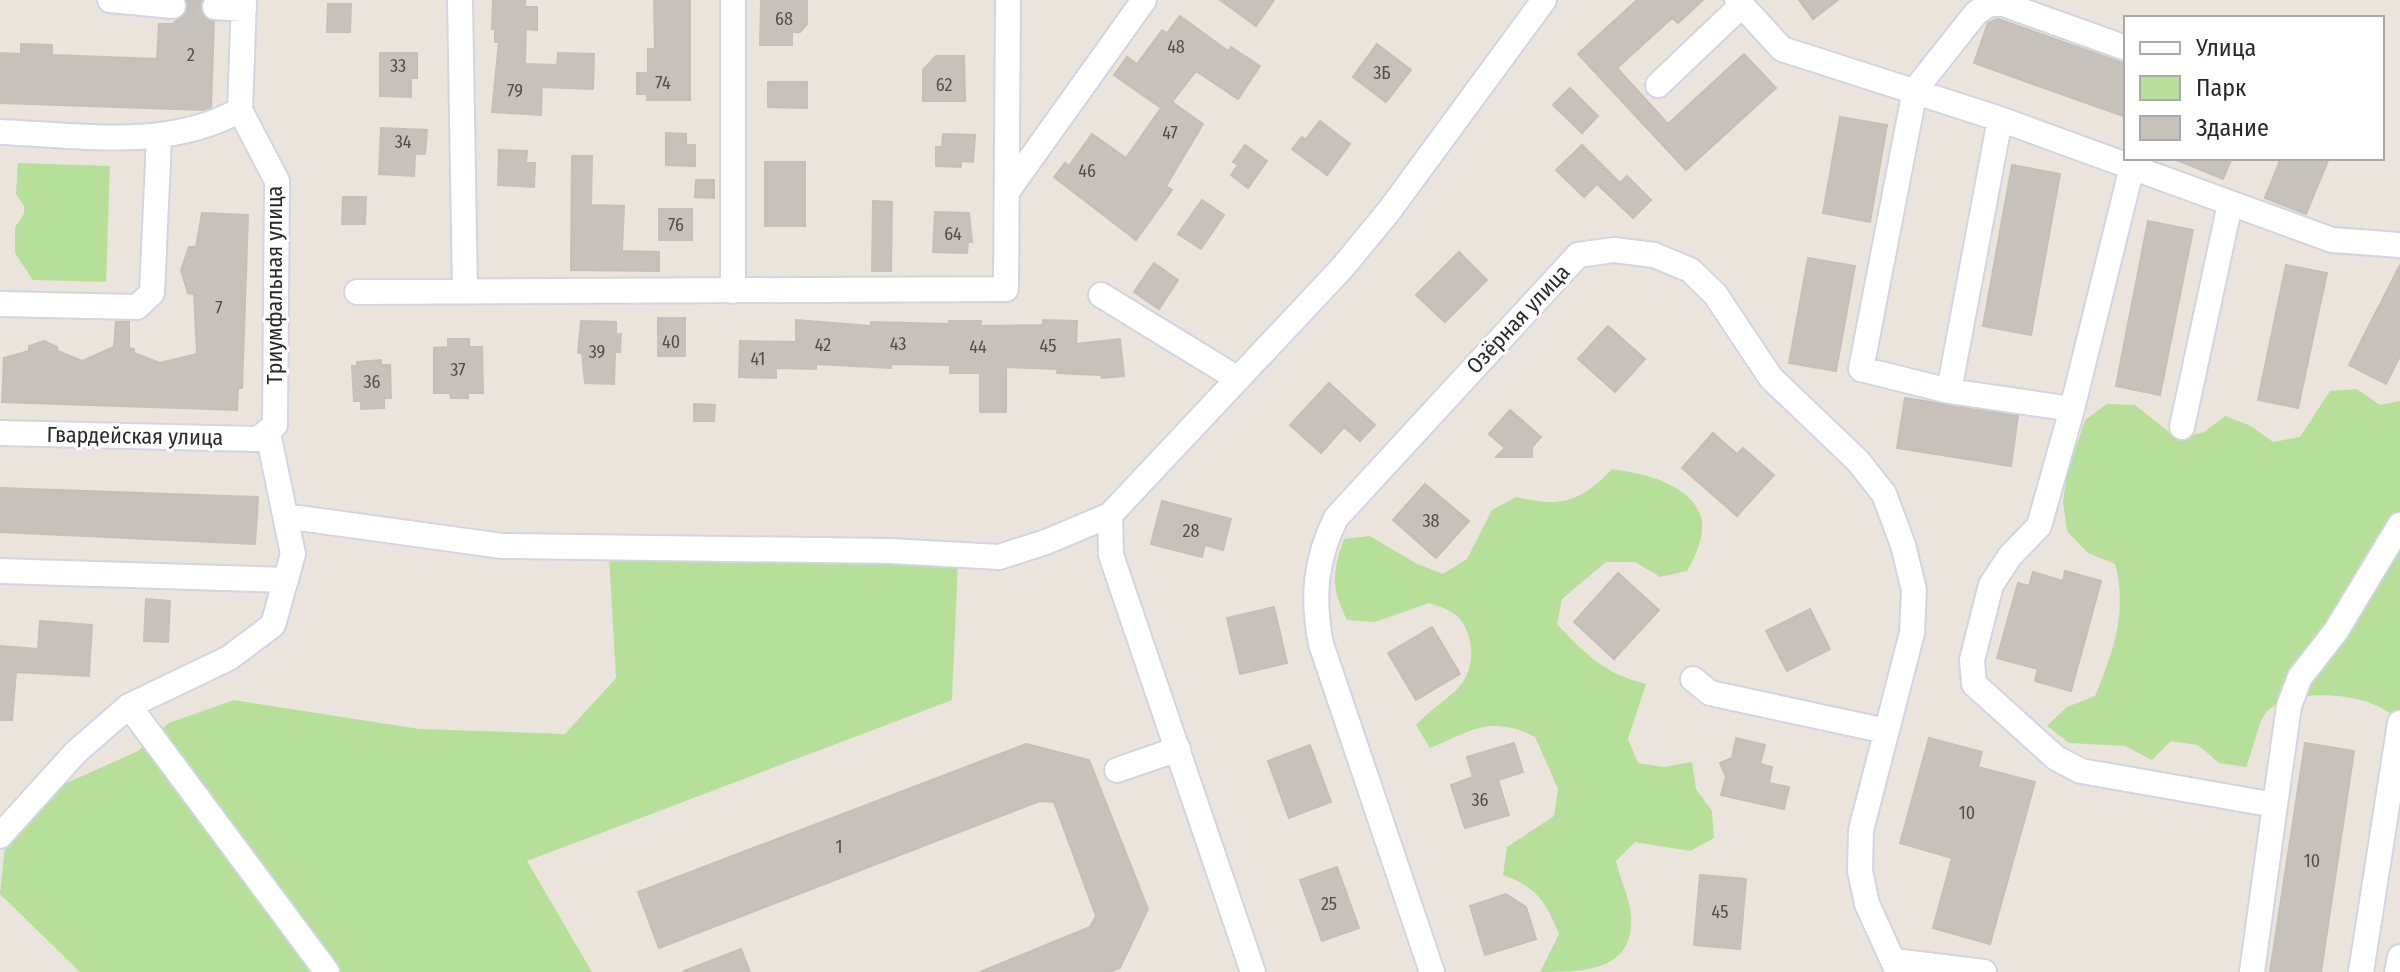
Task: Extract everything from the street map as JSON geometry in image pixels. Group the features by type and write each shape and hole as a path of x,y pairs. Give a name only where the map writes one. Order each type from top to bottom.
{"street":[{"path":"97,0 173,6"},
{"path":"460,0 465,291"},
{"path":"733,0 733,291"},
{"path":"357,292 1006,289 1008,0"},
{"path":"1009,189 1144,0"},
{"path":"285,516 502,546 874,551 999,557 1110,515 1342,268 1389,211 1544,0"},
{"path":"1658,85 1740,3 1782,49 1915,90 2132,167 2165,168 2230,204 2332,240 2400,245"},
{"path":"2072,409 1949,391 1861,369 1915,90 1976,13 1988,5 2001,3 2124,47"},
{"path":"215,7 244,5"},
{"name":"Триумфальная улица","path":"244,5 240,110 277,181 275,425 268,433"},
{"path":"0,132 159,138 219,122 240,110"},
{"path":"1949,391 2000,119"},
{"path":"0,304 137,307 152,293 159,138"},
{"path":"2132,167 2072,409 2039,526 2010,556 1991,585 1972,660 1974,684 2056,758 2081,771 2275,805"},
{"path":"2182,427 2230,204"},
{"name":"Озёрная улица","path":"1432,972 1321,644 1315,582 1321,549 1336,518 1578,255 1614,250 1654,255 1690,270 1715,294 1771,378 1858,461 1884,494 1903,545 1914,590 1912,633 1861,830 1860,871 1867,904 1896,966 1984,972"},
{"path":"1101,295 1238,379"},
{"name":"Гвардейская улица","path":"0,433 258,439 268,433"},
{"path":"0,836 76,752 129,706 229,658 273,625 293,554 268,433"},
{"path":"1110,515 1111,555 1253,972"},
{"path":"2252,972 2289,706 2300,677 2336,631 2400,525"},
{"path":"0,571 286,580"},
{"path":"1693,679 1710,693 1886,731"},
{"path":"129,706 327,972"},
{"path":"2361,972 2400,723"},
{"path":"1117,770 1178,749"},
{"path":"2390,784 2400,816"},
{"path":"2397,972 2400,957"}],"green space":[{"path":"18,163 110,166 106,282 33,280 15,253 15,227 24,214 24,206 16,194"},
{"path":"2357,389 2380,405 2400,401 2400,725 2391,714 2357,699 2336,696 2294,698 2265,714 2246,767 2219,763 2198,745 2171,741 2152,760 2125,746 2069,743 2047,726 2067,707 2095,696 2117,632 2120,599 2115,564 2088,553 2067,531 2063,502 2067,474 2085,420 2107,404 2135,405 2178,439 2204,432 2225,416 2251,426 2273,442 2300,437 2330,391"},
{"path":"1612,469 1664,482 1687,496 1701,517 1699,545 1687,571 1660,577 1635,562 1606,562 1562,599 1557,624 1607,669 1646,684 1628,739 1638,763 1664,767 1692,762 1696,789 1712,811 1714,838 1690,851 1635,842 1616,861 1631,916 1630,934 1624,948 1603,965 1572,971 1540,972 1559,934 1539,897 1525,885 1503,875 1507,847 1554,816 1558,789 1535,737 1519,730 1493,726 1470,731 1430,748 1416,725 1455,691 1467,675 1471,654 1464,625 1452,612 1429,603 1375,622 1347,620 1338,598 1335,571 1344,539 1370,536 1417,564 1443,574 1467,559 1492,510 1516,497 1545,502 1569,500 1590,489"},
{"path":"609,556 958,561 952,700 527,861 592,972 80,972 0,894 9,809 138,751 169,723 234,700 419,729 565,734 616,678"}],"building":[{"path":"187,0 202,0 202,14 214,22 211,107 203,110 0,103 0,53 21,54 21,44 52,45 52,55 157,59 159,24 172,24 185,15"},
{"path":"493,0 525,1 525,7 537,7 537,30 526,29 525,64 557,65 558,53 594,54 593,89 542,87 541,115 492,112 499,42 495,42 495,29 492,29"},
{"path":"654,0 690,0 690,100 647,100 647,94 637,94 637,73 648,73 648,49 655,49"},
{"path":"761,0 807,0 807,24 800,32 792,32 792,45 760,45"},
{"path":"1220,0 1274,0 1256,26"},
{"path":"1637,0 1703,0 1678,23 1672,18 1617,68 1668,124 1744,54 1776,88 1686,170 1578,54"},
{"path":"1799,0 1838,0 1813,19"},
{"path":"328,4 351,4 350,32 327,32"},
{"path":"1180,16 1228,51 1231,47 1260,66 1238,99 1196,71 1172,102 1203,124 1166,186 1172,190 1136,240 1054,177 1065,163 1069,166 1092,134 1126,158 1161,108 1114,75 1127,57 1137,64 1162,30 1167,33"},
{"path":"1998,19 2124,63 2124,116 1974,63 1988,23"},
{"path":"1377,44 1411,70 1386,102 1353,77"},
{"path":"380,53 417,53 417,78 411,78 411,97 380,96"},
{"path":"936,56 964,56 965,101 923,101 923,70"},
{"path":"768,82 807,82 807,108 768,107"},
{"path":"1570,88 1598,116 1582,133 1553,105"},
{"path":"1840,117 1887,125 1870,222 1823,213"},
{"path":"1320,121 1350,144 1327,175 1292,149 1302,137 1305,140"},
{"path":"381,128 427,130 425,154 415,154 414,176 379,174"},
{"path":"666,133 686,134 686,145 695,145 695,166 666,165"},
{"path":"943,134 975,135 973,162 961,161 961,167 936,166 936,147 942,147"},
{"path":"1245,145 1267,161 1248,188 1231,175 1238,165 1233,162"},
{"path":"1582,145 1620,183 1627,176 1651,200 1633,218 1597,184 1584,197 1556,170"},
{"path":"499,150 527,151 526,163 535,163 534,187 498,185"},
{"path":"572,156 592,156 591,205 624,206 622,251 659,252 659,271 571,270"},
{"path":"2177,160 2231,160 2223,179"},
{"path":"2280,160 2328,160 2306,214 2265,198"},
{"path":"765,162 805,162 805,226 765,226"},
{"path":"2012,165 2060,174 2031,335 1983,326"},
{"path":"696,180 714,180 714,198 695,197"},
{"path":"343,197 366,197 365,224 342,224"},
{"path":"1202,200 1224,215 1201,249 1178,234"},
{"path":"873,201 892,202 891,271 872,271"},
{"path":"659,209 692,209 692,240 659,240"},
{"path":"935,212 969,213 972,242 968,242 967,253 933,252"},
{"path":"202,213 248,215 242,388 238,388 237,410 2,402 4,358 29,351 29,346 44,341 82,361 114,347 116,322 129,322 129,348 134,349 134,353 160,363 197,354 194,294 188,293 181,270 189,247 196,247"},
{"path":"2148,221 2193,230 2160,395 2116,386"},
{"path":"1459,252 1487,280 1445,322 1416,295"},
{"path":"1808,258 1855,266 1836,371 1789,363"},
{"path":"1154,263 1178,280 1159,309 1134,292"},
{"path":"2286,265 2327,273 2298,408 2258,400"},
{"path":"2400,265 2400,356 2386,384 2349,365"},
{"path":"658,318 685,318 685,356 658,356"},
{"path":"796,320 871,326 871,322 949,324 949,321 981,321 981,326 1043,325 1043,320 1077,321 1076,344 1120,339 1124,376 1102,378 1101,375 1057,373 1058,369 1006,367 1006,412 980,412 980,373 950,373 950,365 891,364 891,368 816,364 816,369 776,368 776,378 739,377 740,341 796,342"},
{"path":"581,321 616,322 616,334 621,334 620,352 615,352 614,384 585,383 582,353 578,353"},
{"path":"1608,326 1645,359 1615,392 1578,359"},
{"path":"448,339 469,339 469,347 482,347 483,393 468,393 468,398 451,398 450,393 434,393 434,348 448,347"},
{"path":"381,360 381,365 390,365 391,398 384,398 384,408 361,409 361,401 354,401 352,366 357,366 357,362"},
{"path":"1329,383 1375,425 1360,441 1344,427 1321,453 1290,425"},
{"path":"1905,398 2018,416 2011,466 1897,448"},
{"path":"694,404 715,405 714,421 694,421"},
{"path":"1510,410 1541,437 1532,447 1532,457 1496,457 1505,448 1489,434"},
{"path":"1713,433 1737,454 1743,448 1774,475 1737,516 1682,468"},
{"path":"1425,484 1469,521 1436,558 1393,520"},
{"path":"0,488 258,497 255,544 0,532"},
{"path":"1162,501 1231,519 1223,550 1205,545 1202,557 1151,544"},
{"path":"2065,571 2101,581 2071,691 2035,681 2038,669 1997,658 2018,583 2029,586 2033,572 2063,581"},
{"path":"1618,573 1659,610 1614,659 1574,622"},
{"path":"146,599 170,601 168,642 144,641"},
{"path":"1274,607 1287,663 1240,674 1227,618"},
{"path":"1810,609 1830,649 1787,671 1766,631"},
{"path":"40,621 92,625 89,676 16,672 12,720 0,720 0,646 38,649"},
{"path":"1432,627 1460,674 1416,700 1388,653"},
{"path":"1736,738 1765,745 1760,764 1772,767 1769,783 1789,787 1784,809 1721,795 1726,777 1720,763 1732,758"},
{"path":"1929,738 1982,752 1978,767 2035,782 1990,944 1933,928 1952,858 1900,843"},
{"path":"1514,743 1523,772 1498,780 1509,815 1465,828 1451,785 1473,777 1467,757"},
{"path":"2305,743 2354,751 2321,972 2270,972"},
{"path":"1026,744 1089,760 1148,909 1120,968 1109,972 980,972 1090,927 1096,916 1054,802 1040,801 659,948 638,892"},
{"path":"1310,745 1331,802 1289,818 1268,761"},
{"path":"1337,867 1359,928 1322,941 1300,880"},
{"path":"1700,875 1746,879 1740,949 1694,945"},
{"path":"1506,894 1526,907 1536,939 1485,955 1470,906"},
{"path":"741,949 750,972 684,972 684,971"}],"tunnel":[{"path":"173,6 215,7"}]}
